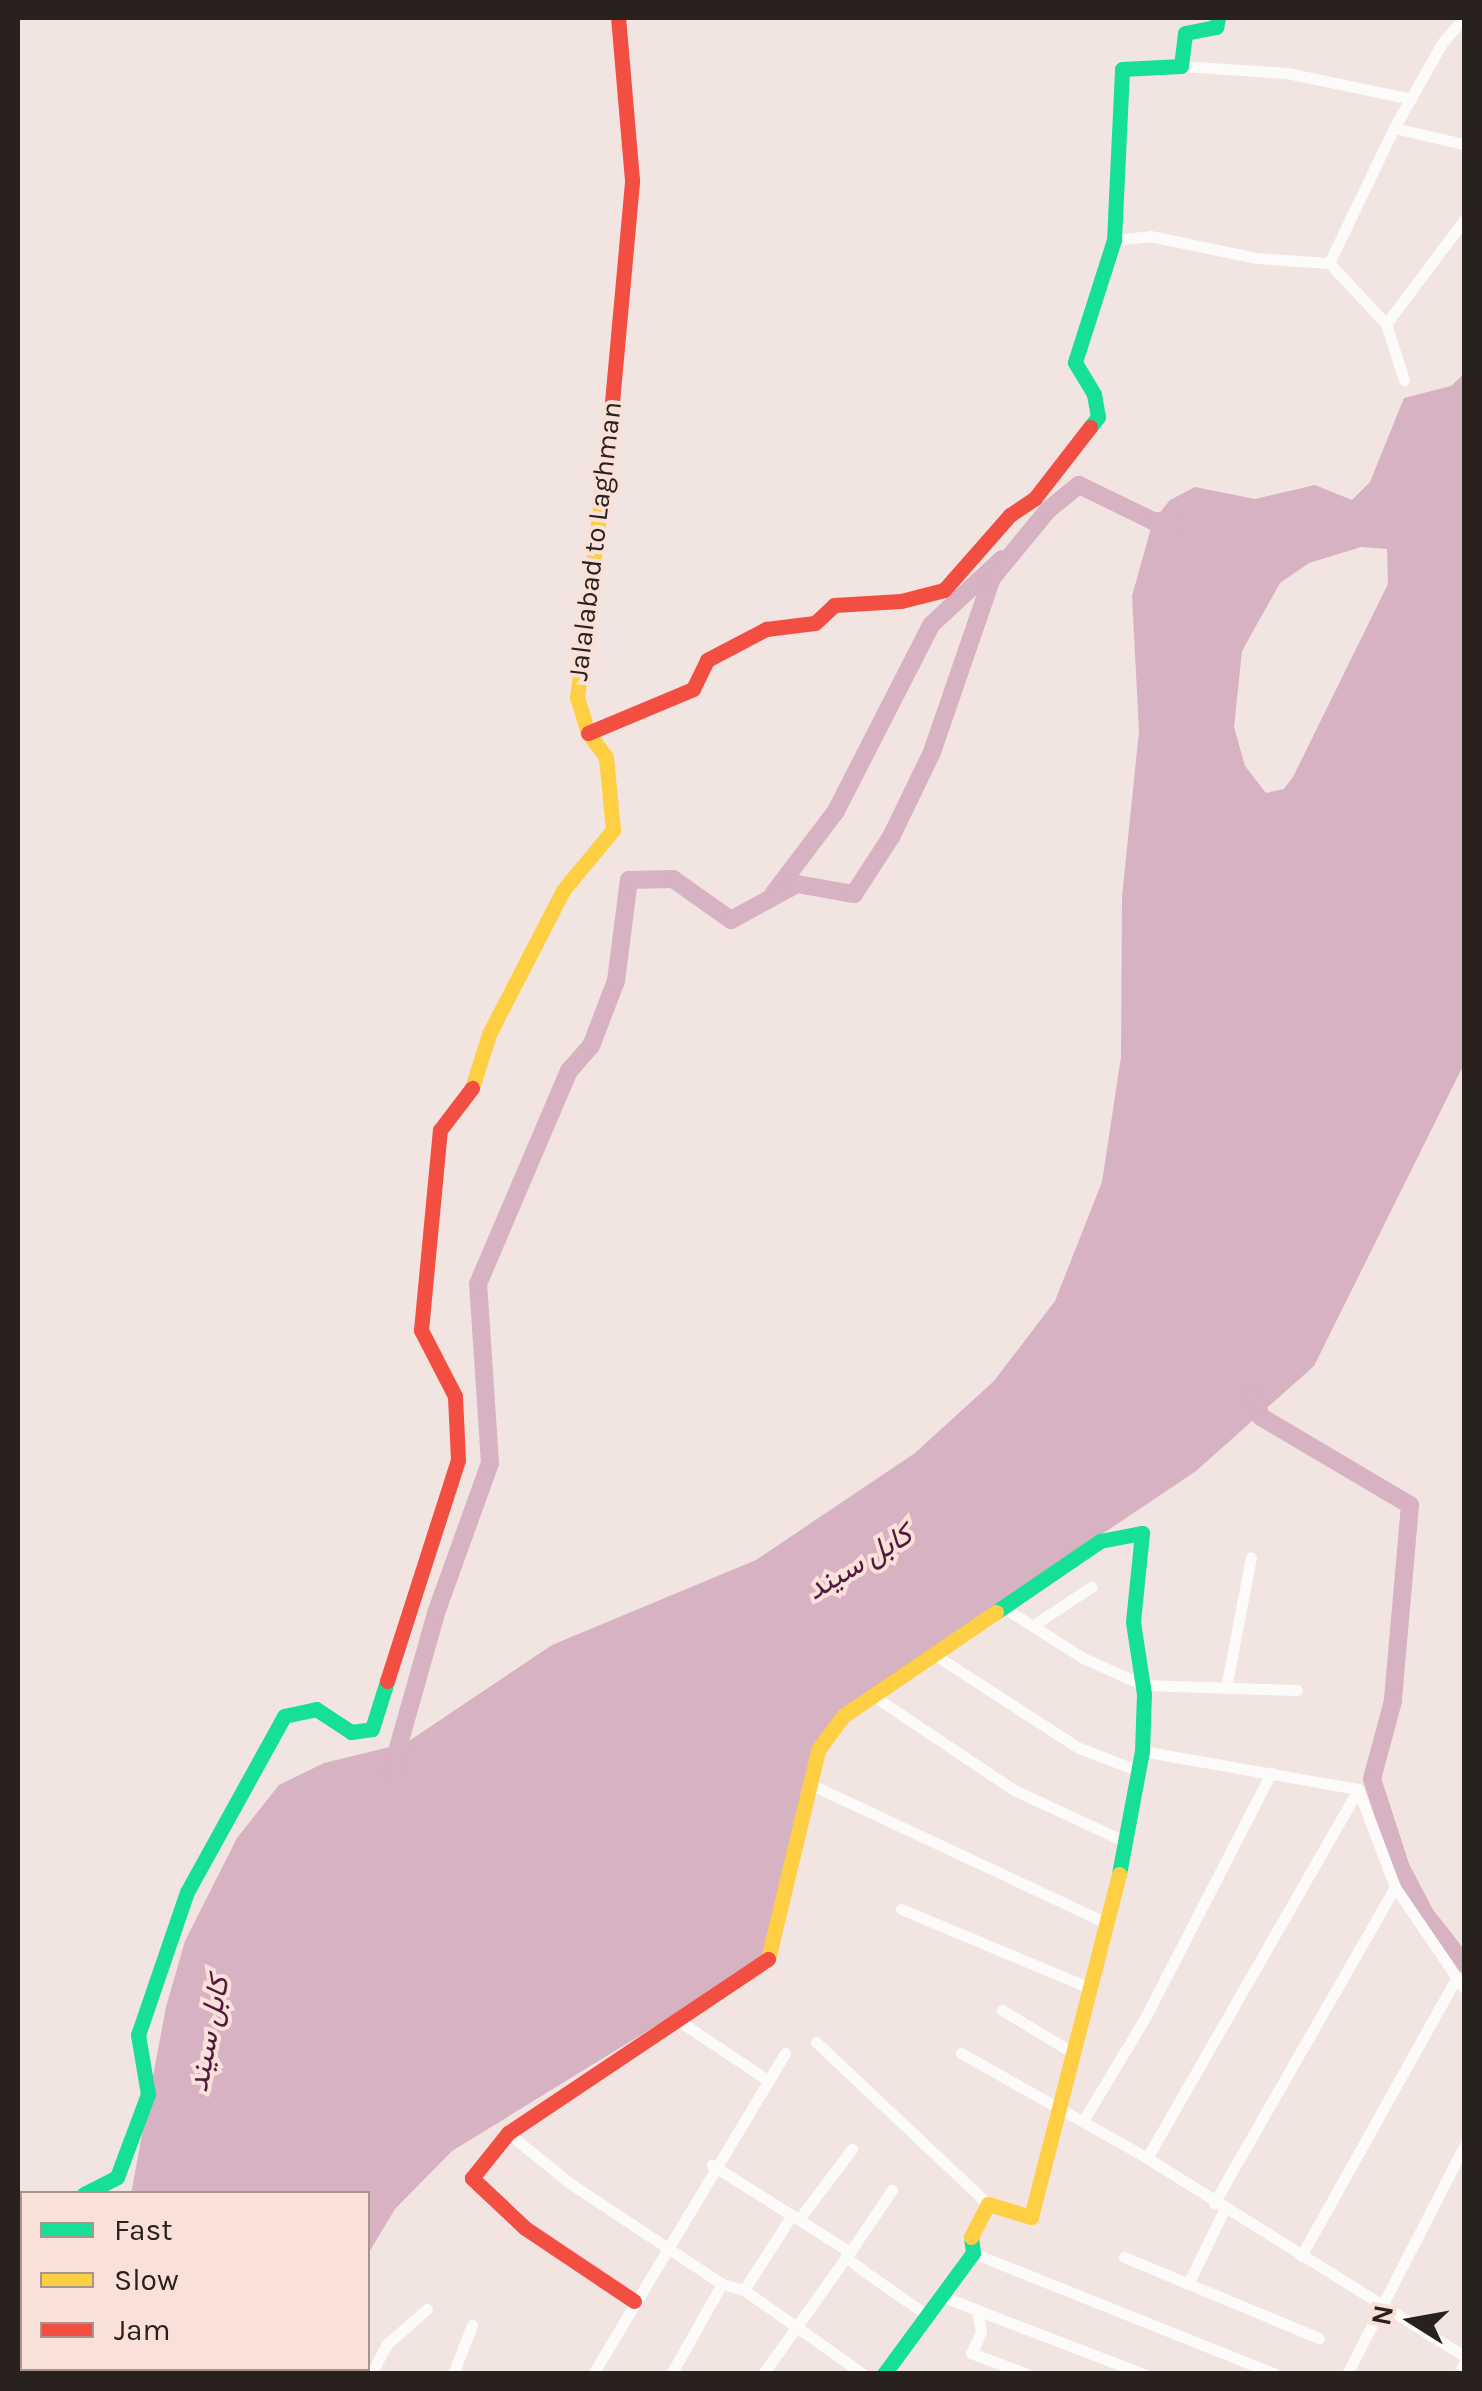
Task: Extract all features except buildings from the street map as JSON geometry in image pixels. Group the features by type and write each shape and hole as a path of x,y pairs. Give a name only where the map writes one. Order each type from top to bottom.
{"street":[{"name":"Jalalabad to Laghman","path":"90,2191 118,2177 148,2094 138,2034 188,1892 284,1716 316,1709 351,1732 372,1729 407,1632 458,1460 455,1396 421,1330 421,1292 434,1245 430,1188 440,1130 470,1094 489,1034 564,889 613,830 606,757 588,733 576,698 602,519 632,180 618,18"},
{"path":"1181,66 1185,33 1216,27 1218,18"},
{"path":"1330,263 1394,128 1464,18"},
{"path":"588,733 694,689 707,660 766,629 815,623 834,605 901,602 944,590 1010,515 1035,498 1098,416 1094,394 1075,362 1114,240 1122,69 1181,66 1286,74 1411,99"},
{"path":"1394,128 1464,144"},
{"path":"1386,324 1464,220"},
{"path":"1114,240 1150,236 1256,258 1330,263 1386,324 1404,380"},
{"path":"634,2301 524,2228 472,2178 508,2133 768,1960 818,1750 844,1716 1100,1541 1142,1533 1133,1622 1143,1685 1139,1771 1092,1989 1031,2217 988,2204 816,2042"},
{"path":"1226,1688 1251,1557"},
{"path":"1032,1626 1091,1586"},
{"path":"1003,1607 1143,1685 1298,1690"},
{"path":"935,1654 1079,1748 1139,1771"},
{"path":"872,1695 1014,1790 1126,1842"},
{"path":"1142,1751 1358,1788"},
{"path":"1082,2121 1145,2018 1271,1774"},
{"path":"812,1785 1107,1923"},
{"path":"1301,2256 1460,1983 1395,1888 1358,1788"},
{"path":"1148,2158 1358,1788"},
{"path":"1188,2284 1219,2207 1395,1888"},
{"path":"901,1909 1092,1989"},
{"path":"1002,2010 1076,2054"},
{"path":"679,2022 766,2078"},
{"path":"594,2374 712,2165 784,2053"},
{"path":"961,2053 1148,2158 1219,2207 1464,2359 1459,2374"},
{"path":"508,2133 722,2284 744,2290 863,2374"},
{"path":"1347,2374 1464,2146"},
{"path":"744,2290 796,2217 852,2149"},
{"path":"712,2165 796,2217 927,2315"},
{"path":"763,2374 892,2190"},
{"path":"884,2374 972,2253 970,2239 988,2204"},
{"path":"972,2253 1275,2374"},
{"path":"1124,2257 1319,2338"},
{"path":"670,2374 722,2284"},
{"path":"941,2296 1144,2374"},
{"path":"370,2374 387,2344 426,2309"},
{"path":"977,2310 982,2332 971,2353 1026,2374"},
{"path":"452,2374 472,2325"}],"water":[{"name":"کابل سيند","path":"1464,374 1464,1064 1314,1366 1196,1471 845,1707 818,1741 763,1960 452,2151 395,2209 370,2251 370,2191 132,2191 166,2007 185,1941 237,1838 279,1785 324,1763 406,1743 552,1645 756,1560 915,1453 994,1381 1055,1301 1102,1182 1121,1057 1122,897 1139,731 1132,596 1153,521 1170,500 1195,487 1255,499 1315,485 1352,500 1370,482 1404,398 1451,386","holes":["1361,547 1387,549 1388,584 1293,777 1284,789 1266,793 1245,766 1234,727 1242,651 1280,583 1309,563"]},
{"path":"104,2371 214,2371 104,2373"}],"waterway":[{"path":"392,1769 436,1613 490,1463 478,1284 569,1071 591,1046 616,981 629,880 673,879 731,920 797,884 854,894 891,837 932,752 992,578 1048,510 1079,485 1153,521 1175,521"},
{"path":"774,893 836,811 931,625 1002,559"},
{"path":"1253,1394 1261,1417 1410,1505 1393,1701 1372,1779 1401,1868 1425,1914 1464,1964"}],"traffic: fast":[{"path":"1090,427 1098,417 1094,394 1075,362 1114,240 1122,69 1181,66 1185,33 1216,27 1218,18"},
{"path":"996,1612 1100,1541 1142,1533 1133,1622 1144,1694 1142,1751 1119,1874"},
{"path":"90,2191 117,2177 148,2094 138,2035 187,1892 284,1716 316,1709 351,1732 372,1729 387,1681"},
{"path":"884,2374 973,2253 971,2237"}],"traffic: slow":[{"path":"472,1088 489,1034 564,889 613,830 606,757 588,733 577,698 610,424"},
{"path":"768,1959 818,1750 843,1716 996,1612"},
{"path":"971,2237 988,2204 1031,2217 1119,1874"}],"traffic: jam":[{"path":"610,424 632,180 618,18"},
{"path":"588,733 693,689 707,660 766,629 815,623 834,605 901,601 944,590 1010,515 1035,498 1090,427"},
{"path":"387,1681 458,1460 455,1396 421,1330 440,1130 472,1088"},
{"path":"634,2301 525,2228 472,2178 508,2133 768,1959"}]}
